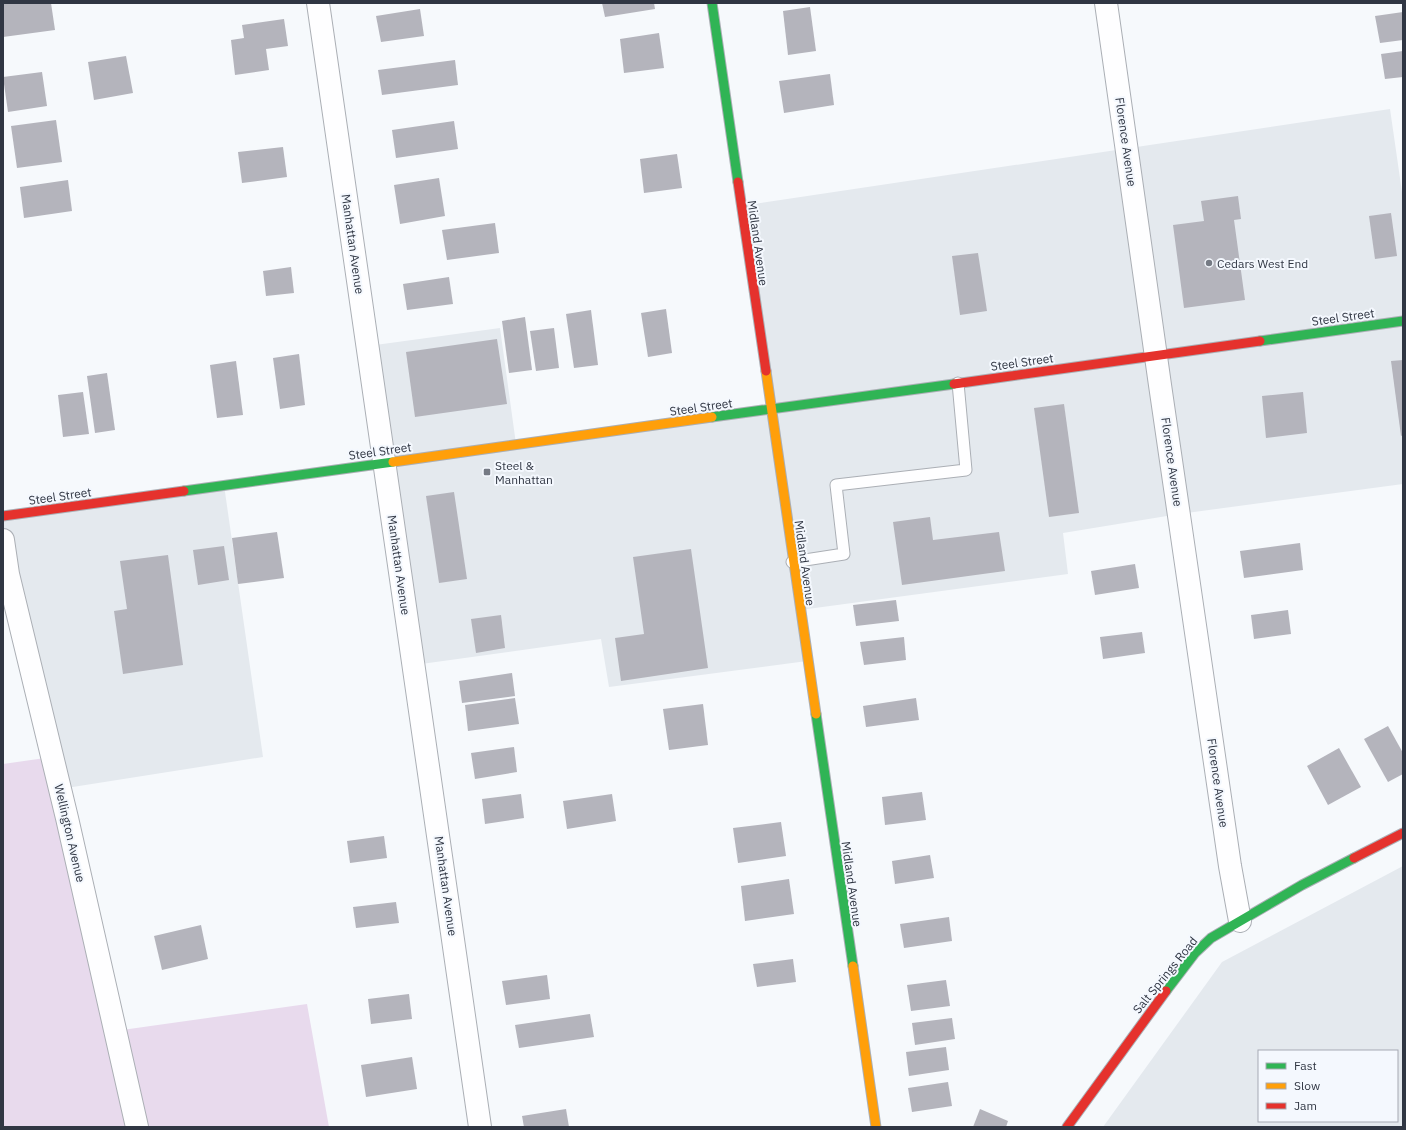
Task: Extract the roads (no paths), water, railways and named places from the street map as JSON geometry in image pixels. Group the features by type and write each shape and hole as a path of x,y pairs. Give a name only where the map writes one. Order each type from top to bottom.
{"street":[{"name":"Manhattan Avenue","path":"318,3 480,1127"},
{"name":"Midland Avenue","path":"712,3 792,562 876,1127"},
{"name":"Florence Avenue","path":"1106,3 1230,866 1240,921"},
{"name":"Steel Street","path":"3,516 1403,321"},
{"name":"Wellington Avenue","path":"3,540 8,574 67,818 137,1127"},
{"name":"Salt Springs Road","path":"1067,1127 1168,988 1195,953 1211,938 1302,885 1403,833"}],"lane":[{"path":"792,562 844,554 836,485 966,470 958,383"}],"place":[{"name":"Cedars West End","path":"1209,263"},
{"name":"Steel & Manhattan","path":"487,472"}]}
